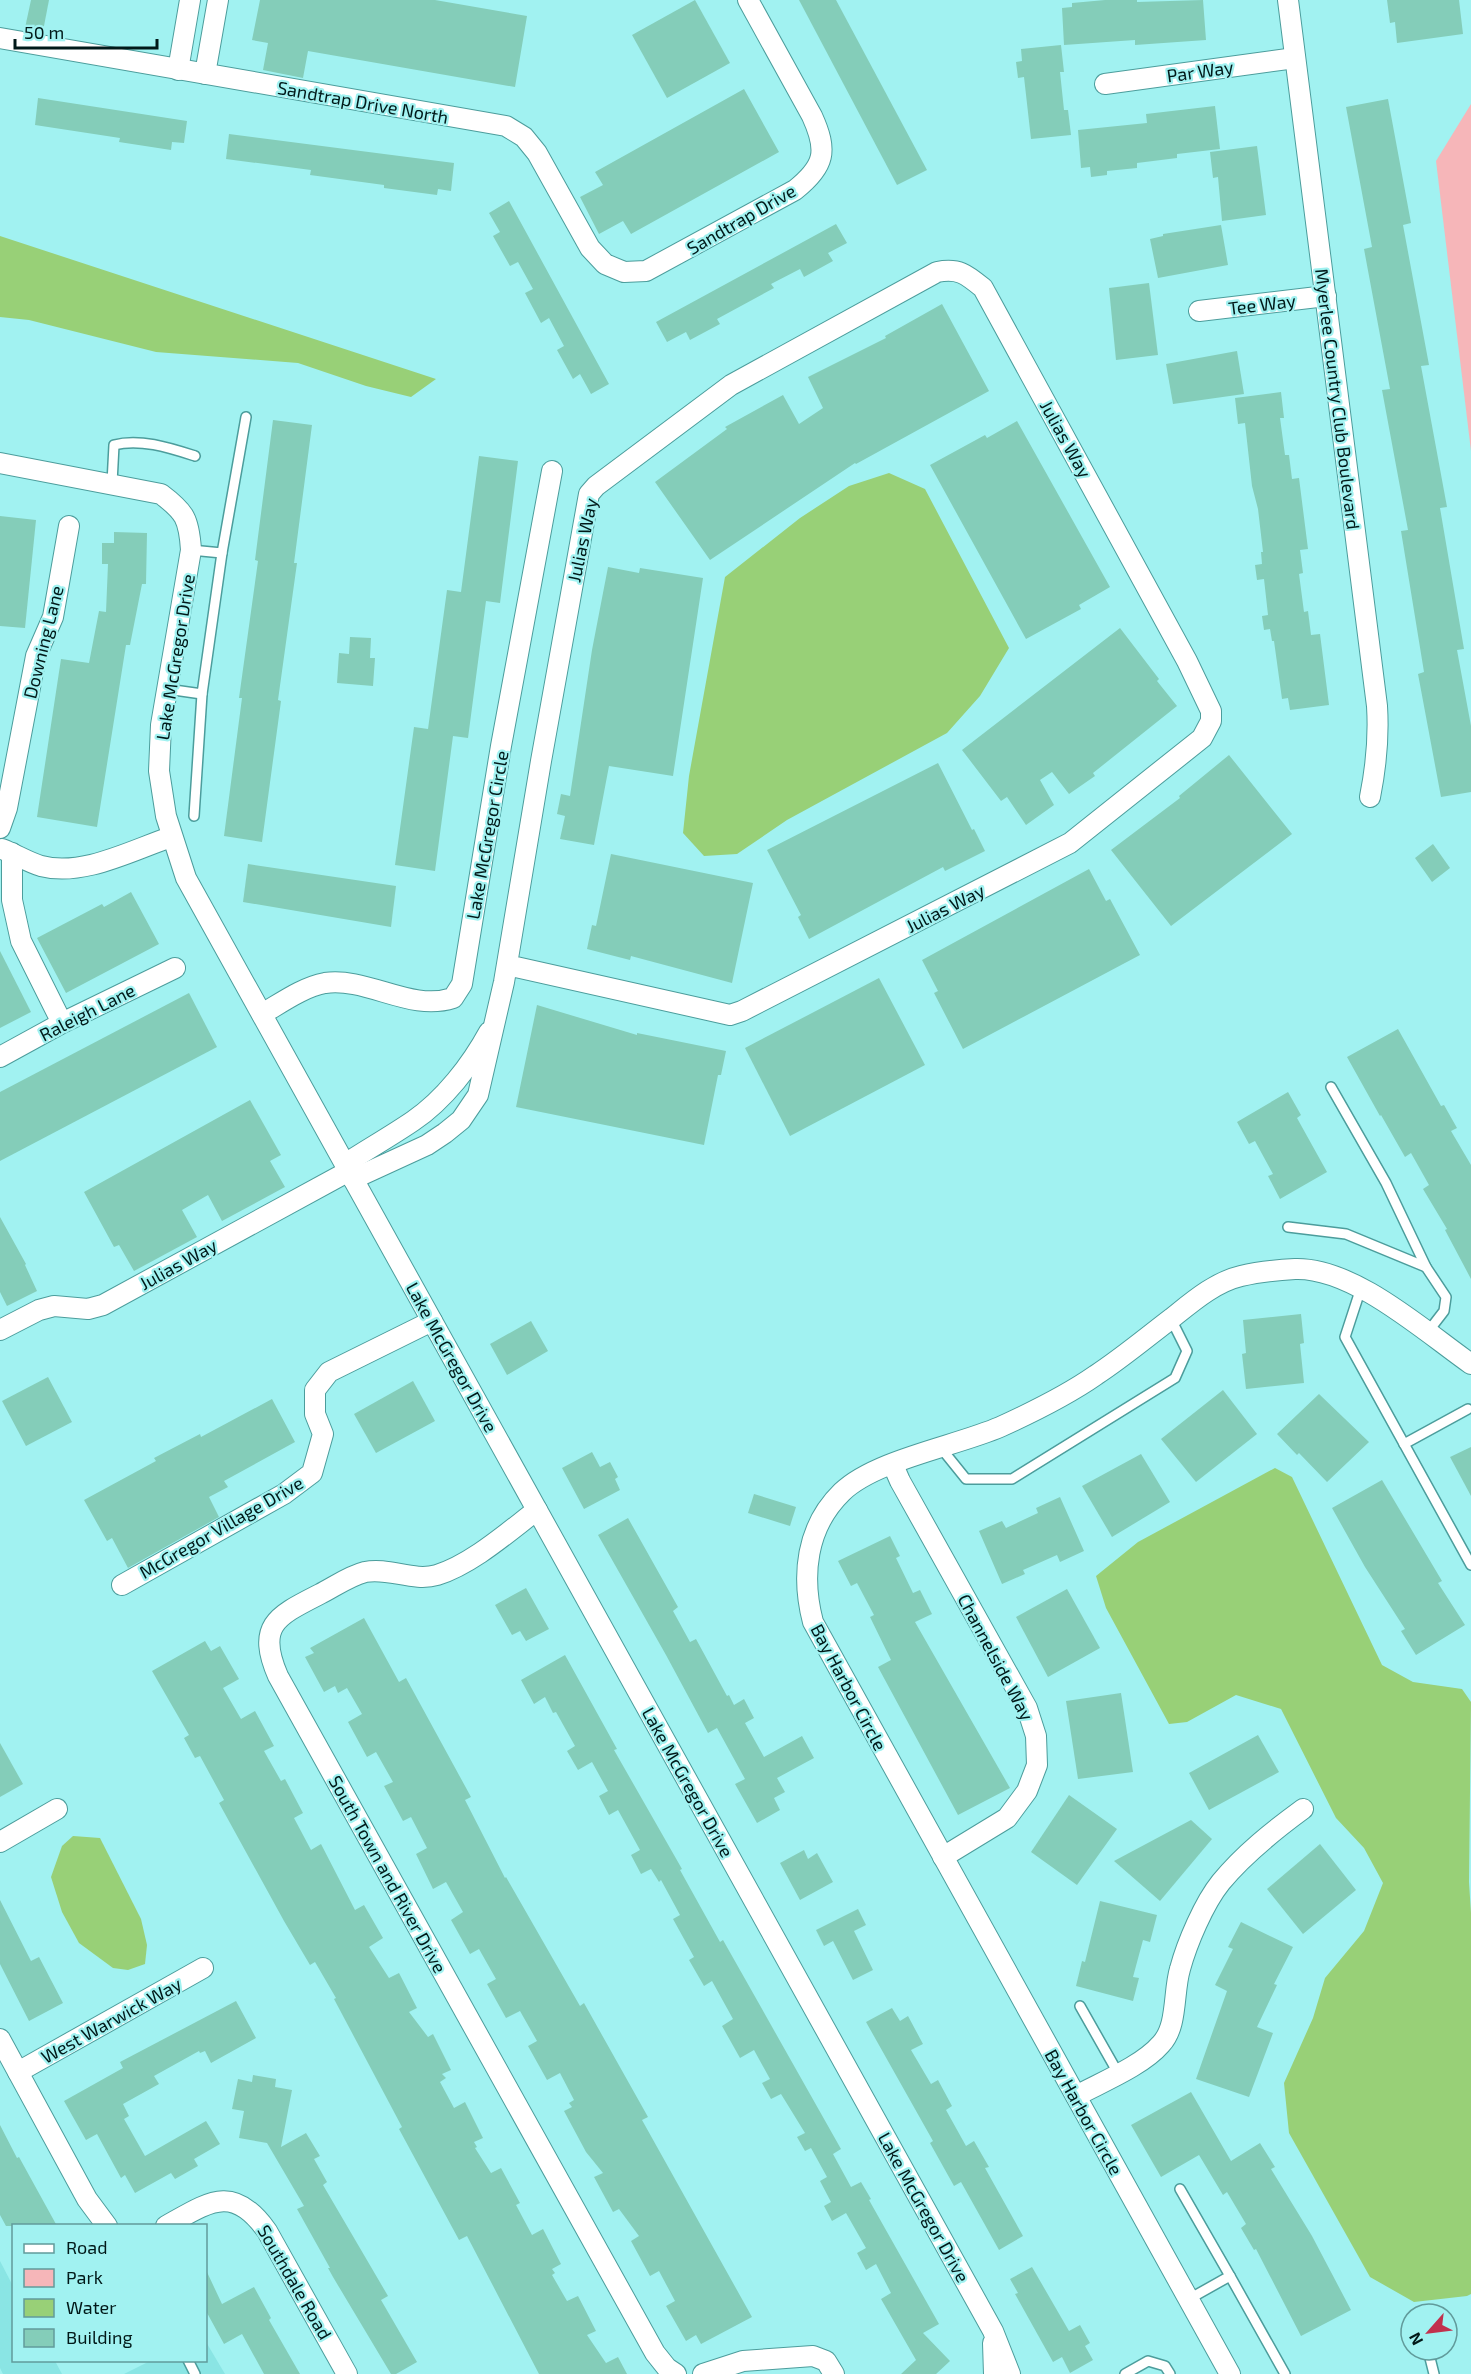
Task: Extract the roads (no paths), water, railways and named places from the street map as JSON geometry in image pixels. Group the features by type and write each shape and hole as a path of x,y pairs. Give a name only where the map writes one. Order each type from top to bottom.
{"street":[{"path":"178,70 190,0"},
{"path":"205,74 218,0"},
{"name":"Sandtrap Drive","path":"653,268 795,190 812,176 822,156 821,135 812,116 748,0"},
{"name":"Myerlee Country Club Boulevard","path":"1288,0 1377,706 1376,771 1370,797"},
{"name":"Sandtrap Drive North","path":"0,38 506,126 524,137 537,153 590,248 605,264 624,272 646,271 653,268"},
{"name":"Par Way","path":"1105,84 1295,58"},
{"name":"Julias Way","path":"349,1171 427,1145 461,1120 478,1095 507,965 589,494 596,486 731,385 937,272 954,269 970,277 983,288 1188,661 1211,711 1211,721 1202,738 1070,843 742,1011 730,1015 507,965"},
{"name":"Tee Way","path":"1199,311 1326,296"},
{"name":"Lake McGregor Drive","path":"0,463 161,494 178,507 189,526 191,550 161,725 159,771 171,837 186,878 196,900 262,1014 993,2331 1010,2374"},
{"name":"Lake McGregor Circle","path":"262,1014 315,986 327,983 347,984 422,1002 439,1003 453,998 462,984 501,746 552,471"},
{"name":"Downing Lane","path":"0,828 7,808 36,656 53,617 69,526"},
{"path":"6,850 41,866 63,868 86,866 171,837"},
{"path":"6,850 12,900 21,941 62,1023"},
{"name":"Raleigh Lane","path":"0,1057 62,1023 175,968"},
{"name":"Julias Way","path":"0,1330 54,1306 88,1310 103,1305 349,1171 430,1108 458,1077 495,1022"},
{"name":"Bay Harbor Circle","path":"1230,2374 824,1645 813,1622 806,1598 805,1576 809,1551 818,1527 829,1508 853,1483 871,1473 999,1427 1069,1392 1096,1376 1218,1285 1239,1276 1296,1269 1322,1272 1361,1288 1471,1364"},
{"name":"McGregor Village Drive","path":"122,1585 284,1494 312,1473 323,1434 315,1414 315,1390 329,1372 432,1321"},
{"name":"Channelside Way","path":"893,1465 1027,1708 1036,1736 1037,1765 1027,1791 1007,1818 943,1857"},
{"name":"South Town and River Drive","path":"537,1510 494,1542 445,1572 412,1577 391,1572 365,1572 344,1582 278,1618 269,1638 268,1648 278,1676 655,2353 667,2368 676,2374"},
{"path":"0,1842 57,1809"},
{"path":"1076,2096 1148,2056 1163,2042 1171,2024 1180,1969 1205,1910 1220,1884 1245,1856 1303,1809"},
{"name":"West Warwick Way","path":"18,2072 203,1968"},
{"path":"0,2039 87,2199 106,2224"},
{"name":"Southdale Road","path":"170,2224 218,2200 238,2203 255,2214 267,2231 346,2374"},
{"name":"Lake McGregor Drive","path":"993,2331 994,2374"},
{"path":"703,2374 743,2361 813,2356 826,2361 834,2374"},
{"path":"743,2361 750,2362 768,2374"}],"lane":[{"path":"194,816 202,694 222,553 246,417"},
{"path":"112,483 114,445 122,443 158,446 195,456"},
{"path":"191,550 222,553"},
{"path":"167,689 202,694"},
{"path":"1331,1087 1386,1183 1426,1267 1446,1298 1444,1311 1427,1333"},
{"path":"1288,1227 1346,1234 1426,1267"},
{"path":"1361,1288 1345,1337 1471,1565"},
{"path":"941,1448 966,1479 1012,1479 1175,1378 1187,1351 1171,1319"},
{"path":"1404,1444 1468,1409"},
{"path":"1080,2006 1118,2073"},
{"path":"1180,2189 1285,2374"},
{"path":"1189,2299 1230,2276"},
{"path":"1125,2374 1148,2361 1165,2366 1170,2374"}],"water":[{"path":"0,236 436,379 411,397 366,386 298,363 156,352 29,320 0,317"},
{"path":"889,473 925,489 1009,648 980,696 947,733 787,820 737,854 704,856 683,833 689,776 725,577 800,518 849,486"},
{"path":"1275,1468 1292,1477 1382,1665 1413,1682 1462,1689 1471,1702 1469,1882 1471,1913 1471,2294 1467,2296 1414,2302 1370,2277 1289,2133 1284,2083 1313,2018 1325,1978 1364,1931 1383,1883 1364,1848 1336,1818 1281,1709 1236,1695 1187,1722 1169,1724 1106,1608 1096,1576 1138,1542"},
{"path":"73,1836 100,1838 141,1919 147,1945 145,1964 128,1970 113,1968 79,1943 62,1912 51,1877 62,1846"}]}
